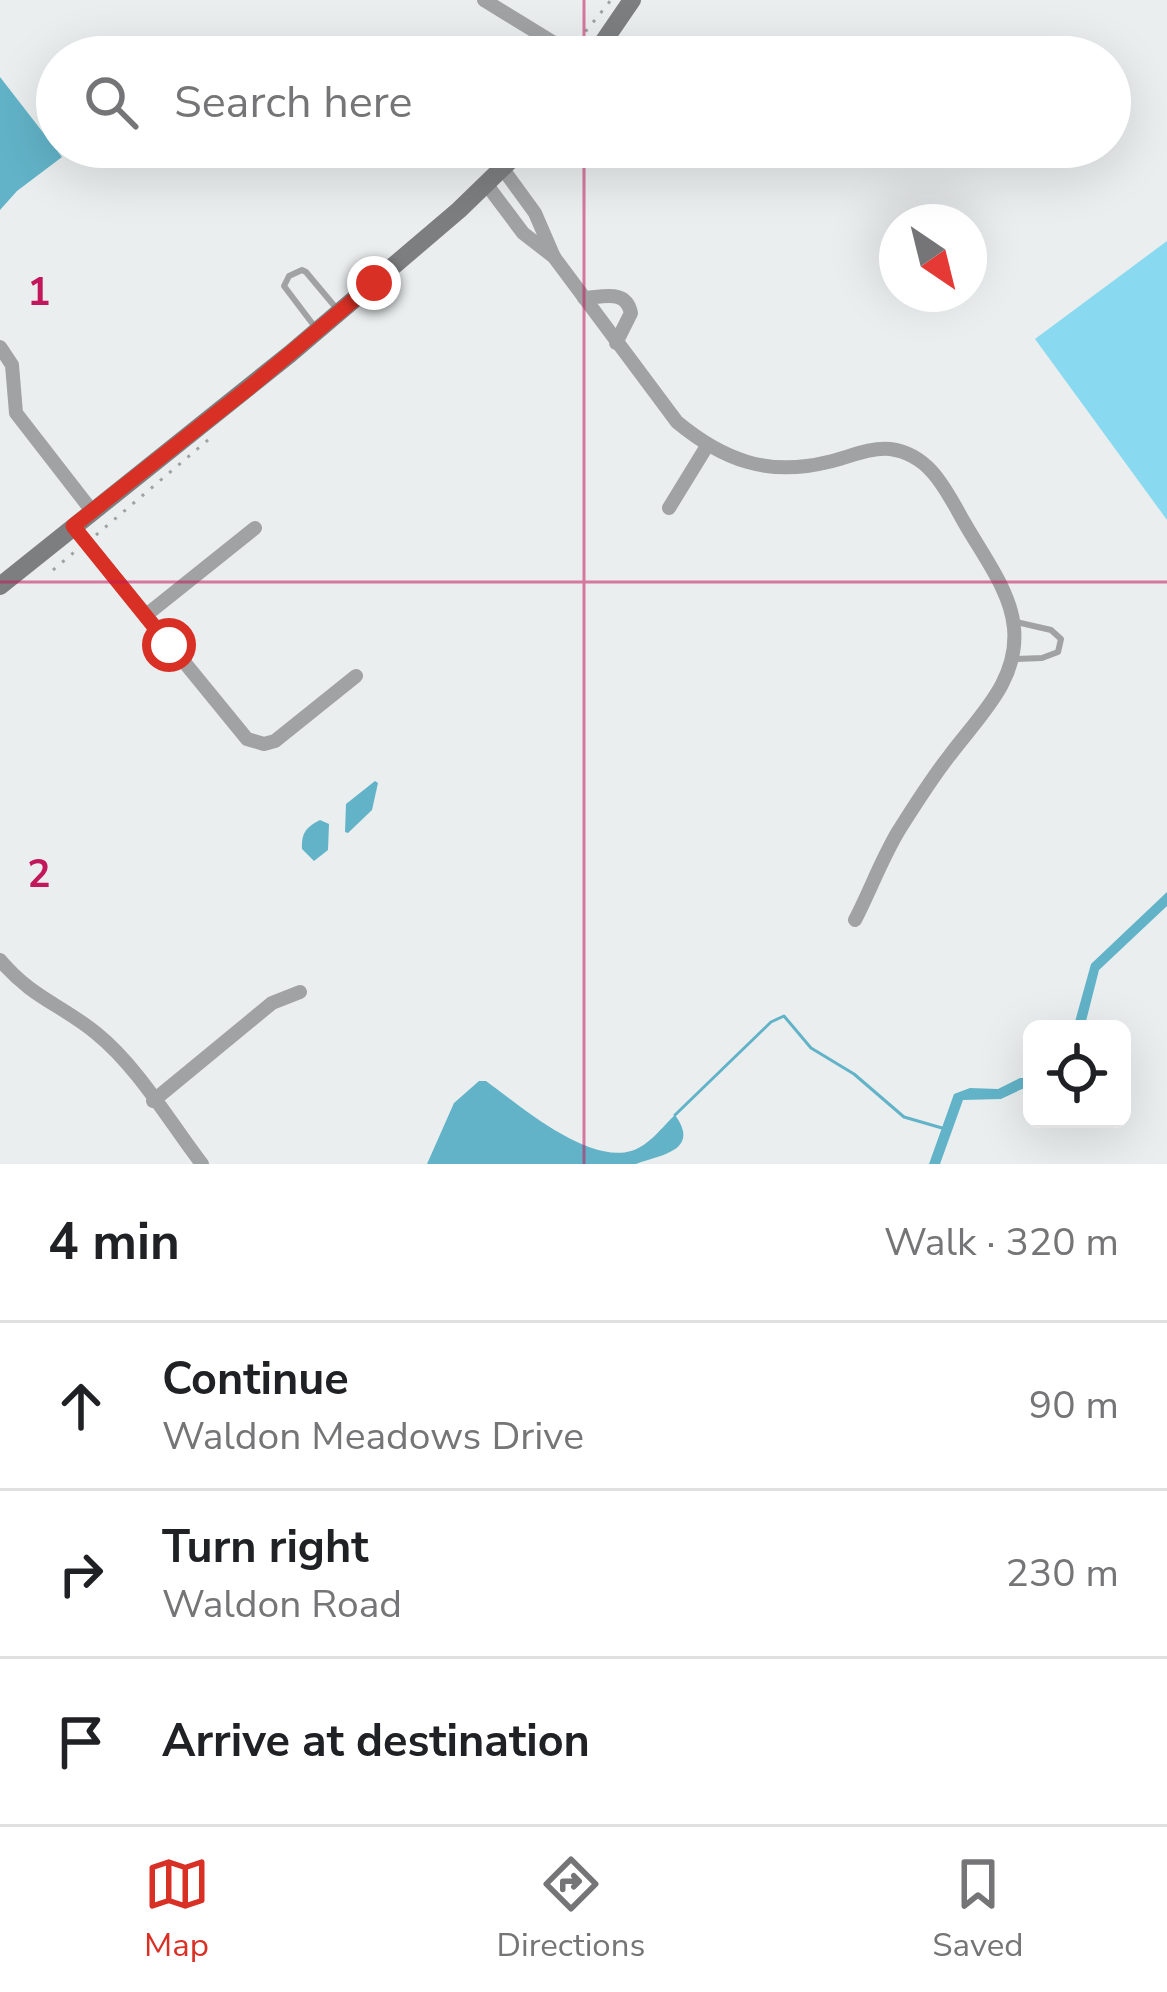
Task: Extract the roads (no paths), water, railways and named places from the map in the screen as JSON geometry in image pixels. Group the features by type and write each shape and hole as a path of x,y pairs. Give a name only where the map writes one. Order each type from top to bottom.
{"street":[{"path":"484,0 543,36"},
{"path":"607,36 632,0"},
{"path":"0,586 340,312 503,169 535,213 554,257 677,422 707,446 759,468 810,467 882,448 906,452 940,479 1006,598 1012,621 1011,659 996,698 951,753 895,837 855,920"},
{"path":"487,184 519,228 554,257"},
{"path":"584,298 627,299 631,313 616,343"},
{"path":"0,347 12,365 16,413 92,511"},
{"path":"669,508 707,446"},
{"path":"73,526 252,742 264,744 280,738 356,676"},
{"path":"145,616 255,528"},
{"path":"0,960 6,978 94,1030 114,1050 202,1164"},
{"path":"153,1101 272,1003 300,992"}],"lane":[{"path":"317,331 288,294 284,286 289,276 306,272 340,312"},
{"path":"1011,659 1058,652 1061,639 1052,630 1012,621"}],"waterway":[{"path":"675,1115 771,1022 784,1016 811,1048 854,1074 904,1117 942,1128"}]}
